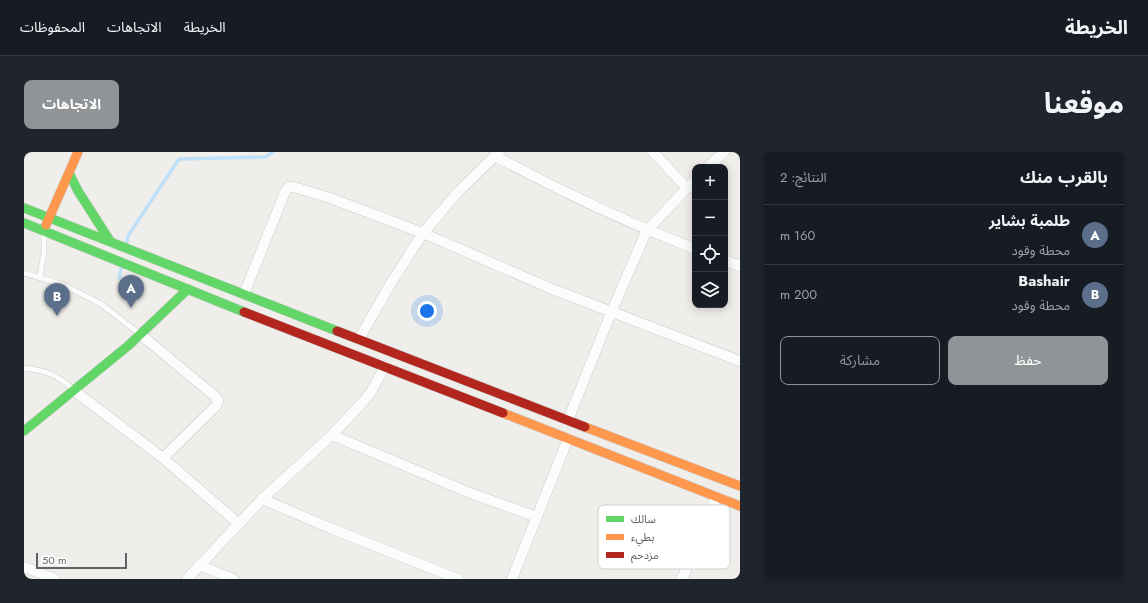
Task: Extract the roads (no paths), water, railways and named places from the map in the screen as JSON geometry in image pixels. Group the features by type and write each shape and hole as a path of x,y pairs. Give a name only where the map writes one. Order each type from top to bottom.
{"main road":[{"path":"44,231 78,152"},
{"path":"68,173 110,241"},
{"path":"24,208 740,486"},
{"path":"24,223 740,506"},
{"path":"24,431 141,335 188,289"}],"street":[{"path":"653,152 687,188"},
{"path":"711,164 724,152"},
{"path":"359,339 391,283 423,233 458,192 497,154 548,184 647,230 692,248"},
{"path":"568,420 611,313 647,230 692,183"},
{"path":"244,294 285,192 288,187 294,187 330,198 423,233 611,313 740,361"},
{"path":"728,261 740,266"},
{"path":"141,335 216,397 218,401 216,406 163,458"},
{"path":"187,579 262,499 332,435 362,403 371,392 385,366"},
{"path":"73,390 163,458 239,524"},
{"path":"332,435 470,493 537,517"},
{"path":"512,579 568,439"},
{"path":"713,505 716,497"},
{"path":"262,499 458,579"},
{"path":"199,566 232,579"},
{"path":"24,567 55,579"}],"lane":[{"path":"40,277 44,252 44,231"},
{"path":"24,273 64,285 101,304 141,335"},
{"path":"24,368 41,370 57,376 73,390"}],"waterway":[{"path":"126,246 128,236 179,159 265,157 273,152"},
{"path":"119,278 122,265"}],"place":[{"name":"طلمبة بشاير","path":"131,308"},
{"name":"Bashair","path":"57,316"}]}
